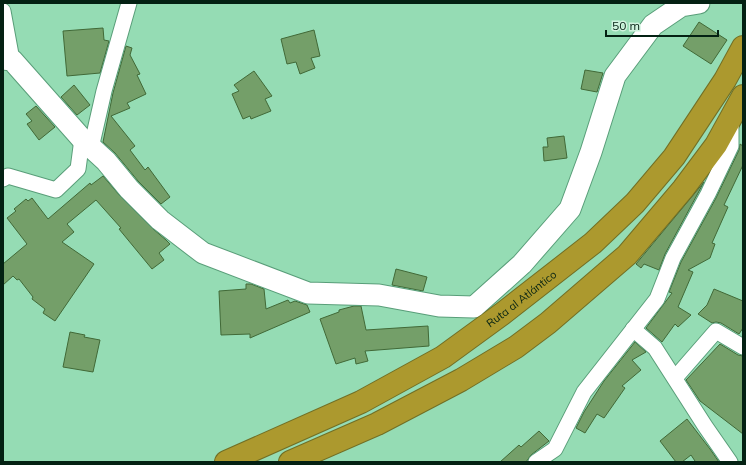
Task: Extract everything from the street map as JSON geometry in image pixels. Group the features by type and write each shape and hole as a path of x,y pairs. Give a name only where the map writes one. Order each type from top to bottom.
{"highway":[{"name":"Ruta al Atlántico","path":"226,462 362,402 443,357 502,314 593,243 635,204 674,157 725,80 743,47"},
{"path":"290,462 377,424 461,380 516,347 548,322 627,255 683,189 716,145 743,96"}],"street":[{"path":"3,179 8,176 56,190 78,169 104,91 129,3"},
{"path":"3,11 7,59 106,161 129,189 160,220 204,253 308,293 379,295 439,306 474,307 522,264 570,209 591,152 615,76 653,25 681,6 699,3"},
{"path":"536,462 555,449 584,392 657,299 673,258 708,194 731,146 731,120"},
{"path":"633,329 655,348 730,462"},
{"path":"675,378 716,331 743,347"}],"building":[{"path":"699,22 727,40 711,64 683,46"},
{"path":"103,28 104,40 109,41 100,73 67,76 63,31"},
{"path":"314,30 320,56 311,58 315,68 300,74 296,62 287,64 281,39"},
{"path":"126,46 132,48 130,55 140,74 137,75 146,94 127,103 130,108 111,116 135,146 130,150 145,170 148,167 170,197 161,204 138,181 115,153 103,142 113,93"},
{"path":"585,70 603,73 597,92 581,89"},
{"path":"254,71 272,96 265,99 271,111 251,119 250,116 243,119 232,94 239,91 234,85"},
{"path":"74,85 90,105 77,115 61,97"},
{"path":"36,106 55,127 39,140 27,124 32,121 26,114"},
{"path":"564,136 567,158 544,161 543,147 548,147 547,138"},
{"path":"740,144 743,146 743,165 724,205 728,207 712,243 715,244 710,258 688,270 693,272 678,307 691,315 678,327 675,324 662,342 646,328 672,293 669,292 681,262 716,198 739,150"},
{"path":"103,176 121,197 170,244 159,253 164,260 152,269 119,229 121,228 96,200 67,224 74,232 62,242 94,264 55,321 43,313 45,309 32,299 33,297 19,279 17,280 13,276 3,285 3,264 27,244 7,218 16,211 14,209 26,199 28,201 32,198 48,219 90,183 91,185"},
{"path":"704,182 665,254 659,270 644,264 641,268 636,264"},
{"path":"396,269 427,277 423,291 392,285"},
{"path":"246,284 251,284 264,289 266,309 288,300 290,303 295,301 307,305 310,312 250,338 250,334 221,335 219,291 246,289"},
{"path":"714,289 743,301 743,328 739,334 721,323 712,323 698,314 707,305"},
{"path":"354,306 361,306 366,330 428,326 429,346 365,351 368,361 356,364 355,358 336,364 320,319 339,312 339,310"},
{"path":"70,332 85,335 84,337 100,340 93,372 63,367"},
{"path":"635,342 646,352 632,360 641,370 622,386 625,388 604,418 597,414 585,433 576,428 584,412 604,381"},
{"path":"720,344 738,355 743,356 743,434 700,401 686,380"},
{"path":"687,419 719,462 693,462 695,461 691,455 682,462 676,462 660,441"},
{"path":"539,431 549,441 531,455 526,462 500,462 519,445 521,447"}]}
